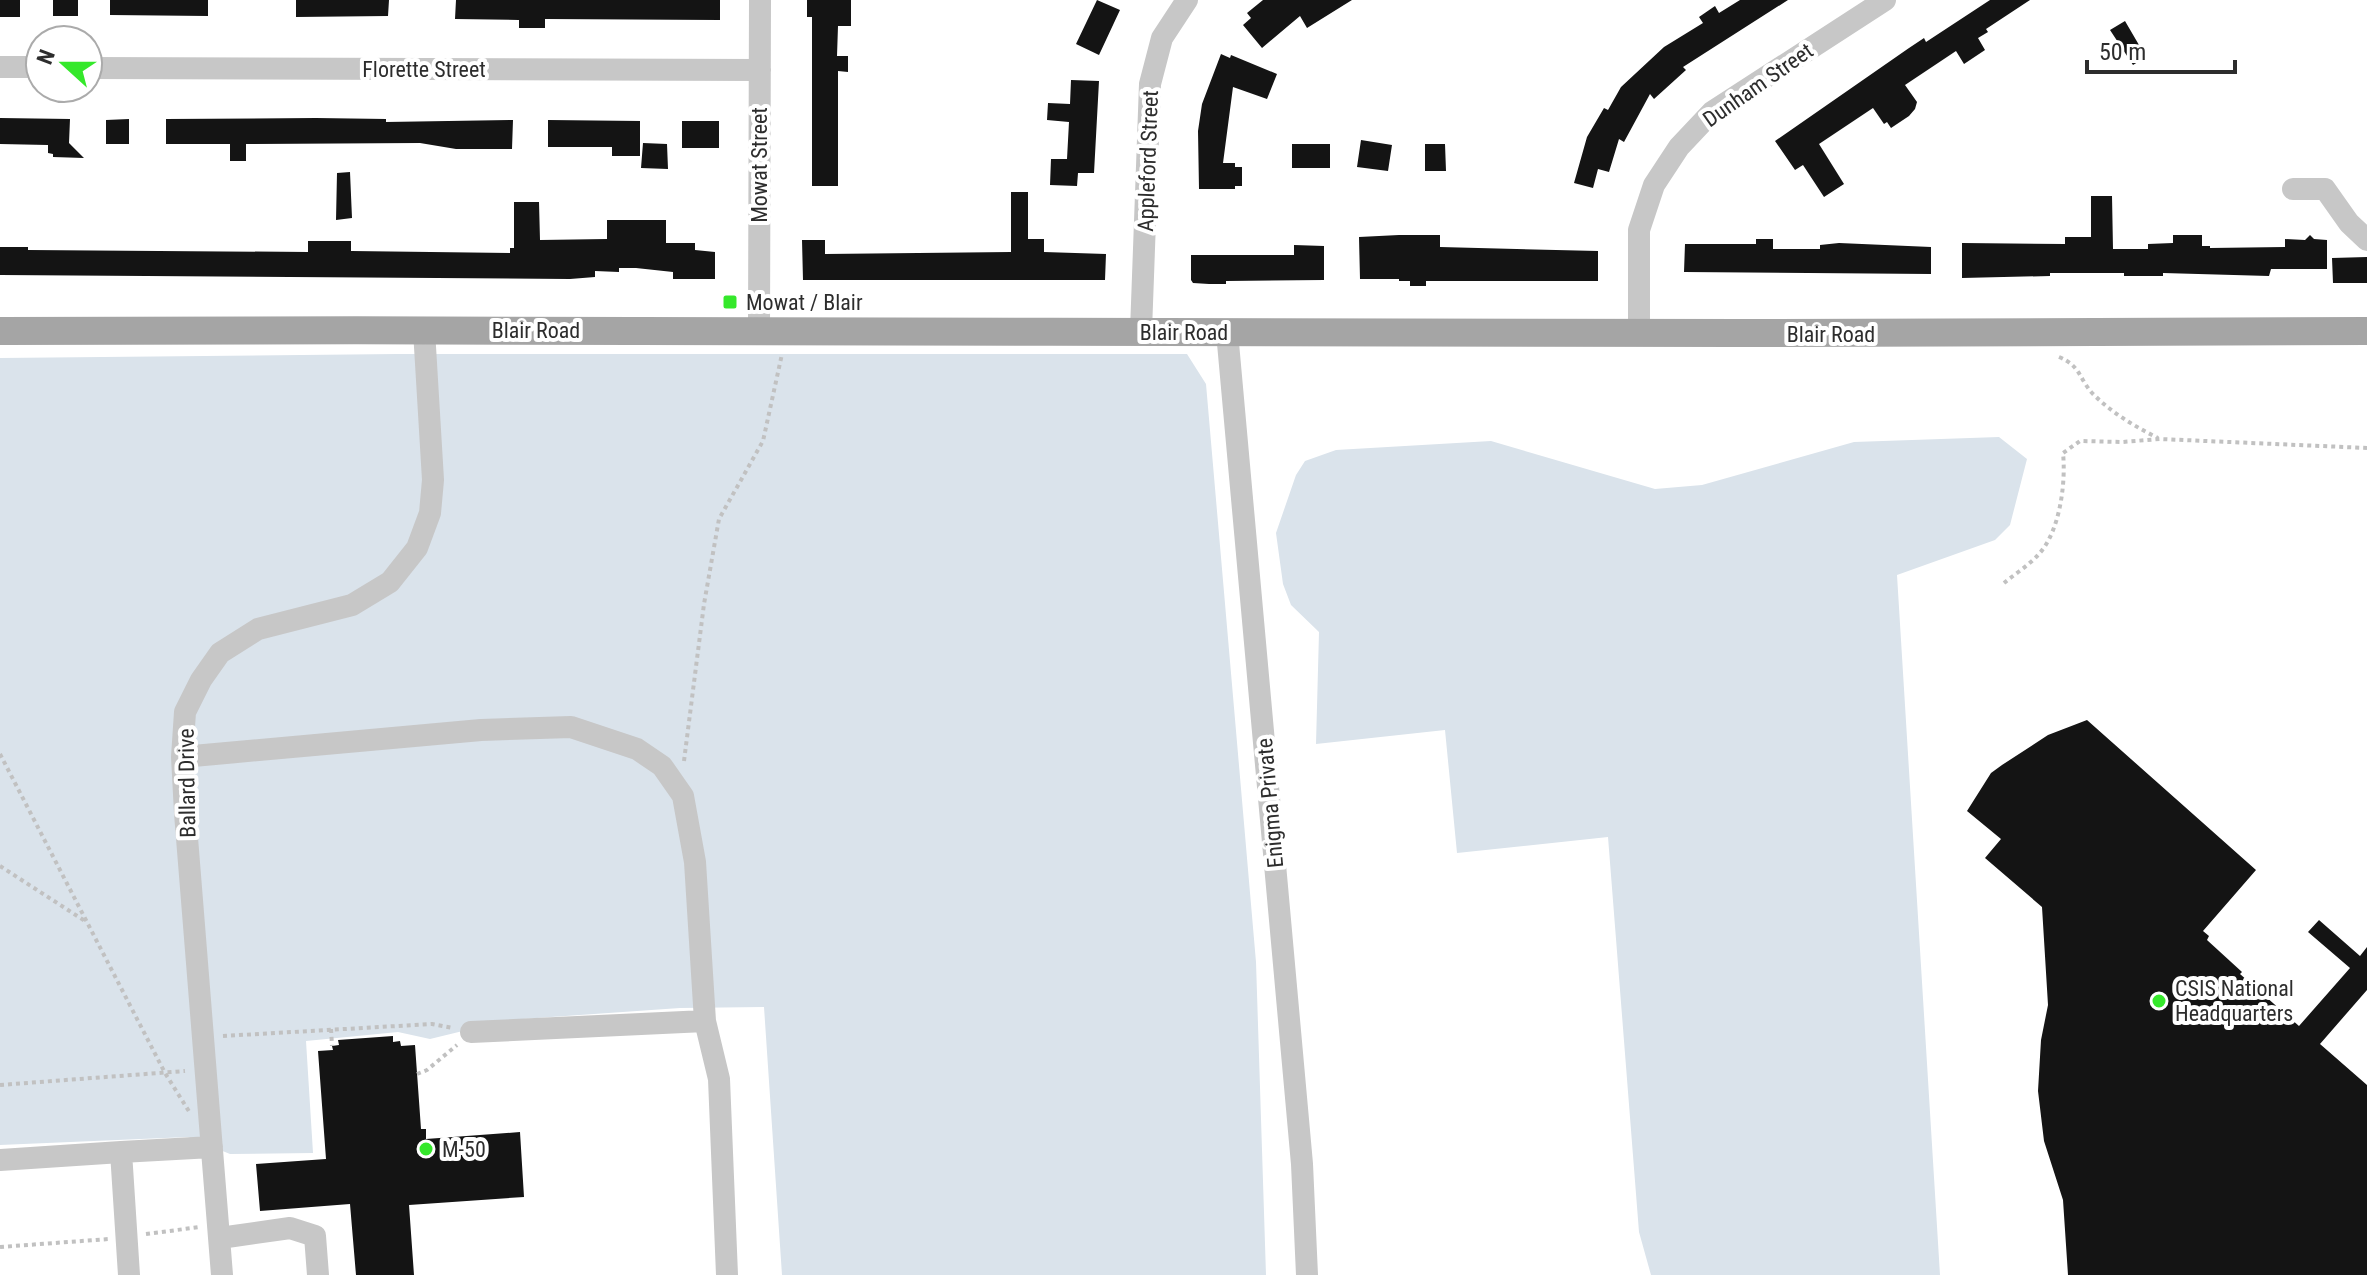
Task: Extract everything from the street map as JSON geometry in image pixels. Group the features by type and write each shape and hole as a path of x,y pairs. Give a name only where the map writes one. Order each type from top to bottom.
{"main road":[{"name":"Blair Road","path":"0,331 787,329 1639,334 2367,331"}],"street":[{"name":"Mowat Street","path":"759,329 760,0"},
{"name":"Appleford Street","path":"1141,331 1150,84 1162,38 1187,0"},
{"name":"Dunham Street","path":"1639,334 1639,230 1654,185 1679,147 1712,112 1885,0"},
{"path":"0,67 24,67"},
{"name":"Florette Street","path":"104,68 760,70"},
{"path":"2293,189 2325,189 2349,223 2367,240"},
{"name":"Ballard Drive","path":"222,1275 182,757 185,712 201,680 220,653 258,629 352,605 390,582 417,548 430,513 433,480 424,330"},
{"name":"Enigma Private","path":"1227,332 1300,1149 1307,1275"},
{"path":"182,757 481,730 571,727 637,749 662,766 683,796 695,862 705,1021 719,1079 727,1275"},
{"path":"471,1032 705,1021"},
{"path":"0,1160 212,1147"},
{"path":"121,1152 129,1275"},
{"path":"220,1238 290,1228 315,1236 318,1275"}],"path":[{"path":"683,796 684,763 704,604 719,519 763,441 787,329"},
{"path":"2054,355 2073,363 2091,393 2127,422 2160,439"},
{"path":"2004,583 2040,554 2062,505 2063,453 2080,441 2160,439 2367,448"},
{"path":"0,754 187,1112 210,1122"},
{"path":"0,866 88,922"},
{"path":"204,1037 432,1024 471,1032"},
{"path":"331,1029 332,1046"},
{"path":"417,1074 427,1070 471,1032"},
{"path":"0,1085 206,1069"}],"shaded area":[{"path":"397,354 1187,354 1206,384 1256,962 1266,1275 782,1275 764,1007 680,1008 508,1020 430,1039 398,1032 306,1041 313,1153 230,1154 188,1137 0,1145 0,358"},
{"path":"1999,437 2027,459 2010,525 1995,540 1897,575 1940,1275 1651,1275 1639,1232 1608,837 1457,853 1445,730 1316,744 1319,632 1291,605 1283,584 1276,533 1296,475 1305,461 1336,450 1491,441 1655,489 1702,485 1854,442"}],"building":[{"path":"0,0 20,0 20,17 0,17"},
{"path":"53,0 78,0 78,16 53,16"},
{"path":"110,0 208,0 208,16 110,15"},
{"path":"296,0 389,0 388,16 296,17"},
{"path":"456,0 720,0 720,20 545,19 545,28 519,28 519,20 455,19"},
{"path":"807,0 851,0 851,26 838,26 837,56 848,56 848,72 838,71 838,186 812,186 812,17 807,17"},
{"path":"1097,0 1120,10 1099,55 1076,44"},
{"path":"1263,0 1352,0 1307,28 1300,16 1262,48 1243,25 1251,18 1247,13"},
{"path":"1740,0 1788,0 1683,67 1686,70 1654,99 1650,94 1624,142 1619,139 1609,172 1598,169 1593,188 1574,183 1587,137 1621,87 1664,47 1703,23 1699,17 1715,6 1719,13"},
{"path":"1990,0 2030,0 1986,29 1988,32 1978,38 1985,50 1964,64 1956,51 1905,85 1917,102 1909,116 1891,128 1887,122 1884,124 1873,108 1819,144 1844,184 1824,197 1803,165 1795,170 1775,141 1924,38 1926,42"},
{"path":"2125,21 2146,57 2133,65 2110,30"},
{"path":"1221,54 1230,58 1231,55 1277,74 1267,99 1233,87 1223,163 1235,163 1235,167 1242,167 1242,186 1235,186 1235,189 1199,189 1198,131 1202,104"},
{"path":"1071,80 1099,81 1094,173 1078,173 1077,186 1050,185 1051,159 1067,159 1069,122 1047,120 1048,103 1070,104"},
{"path":"0,118 70,119 69,143 84,158 53,157 48,153 48,145 0,144"},
{"path":"129,119 129,144 106,144 106,120"},
{"path":"166,119 386,119 386,122 513,120 512,149 456,149 420,143 246,144 246,161 230,161 230,144 166,144"},
{"path":"548,120 640,121 640,156 612,156 612,147 548,147"},
{"path":"682,121 719,121 719,148 682,148"},
{"path":"1361,140 1392,145 1388,171 1357,167"},
{"path":"643,143 667,144 668,169 641,168"},
{"path":"1292,144 1330,144 1330,168 1292,168"},
{"path":"1425,144 1445,144 1446,171 1425,171"},
{"path":"350,172 352,218 336,220 337,173"},
{"path":"1011,192 1028,192 1028,239 1044,239 1044,252 1106,254 1105,280 803,280 802,240 825,240 825,254 1011,252"},
{"path":"2091,196 2112,196 2113,249 2148,249 2148,244 2173,243 2173,235 2202,235 2202,246 2210,248 2285,247 2285,239 2305,240 2310,235 2314,239 2327,240 2327,269 2271,269 2269,276 2050,273 2050,276 1962,278 1962,243 2065,244 2065,237 2091,237"},
{"path":"514,202 539,202 540,240 607,239 607,220 666,220 666,243 695,243 695,250 715,252 715,279 673,279 673,272 636,268 619,268 619,272 595,271 595,277 570,279 0,275 0,247 28,247 28,250 308,252 308,241 351,241 351,251 510,253 510,248 514,248"},
{"path":"1440,235 1440,247 1598,251 1598,281 1426,281 1426,286 1410,286 1410,281 1399,279 1360,279 1359,237"},
{"path":"1756,239 1773,239 1773,249 1820,249 1820,245 1839,243 1931,247 1931,274 1684,272 1685,244 1756,244"},
{"path":"1294,245 1324,246 1324,280 1226,281 1226,284 1209,284 1193,283 1191,280 1191,255 1294,255"},
{"path":"2367,257 2367,283 2333,283 2332,258"},
{"name":"CSIS National Headquarters","path":"2087,720 2256,870 2203,931 2209,936 2207,940 2242,972 2240,974 2299,1026 2350,968 2308,932 2319,920 2360,956 2367,947 2367,990 2320,1044 2367,1085 2367,1275 2068,1275 2063,1200 2044,1141 2038,1091 2041,1040 2048,1005 2042,907 1985,858 2001,839 1967,811 1991,773 2048,735"},
{"name":"M-50","path":"393,1036 393,1042 400,1041 401,1046 415,1045 421,1129 426,1129 426,1139 520,1132 524,1197 409,1205 414,1275 356,1275 350,1204 260,1211 256,1164 326,1159 318,1051 333,1050 332,1046 339,1045 338,1040"}],"place":[{"name":"Mowat / Blair","path":"730,302"},
{"name":"CSIS National Headquarters","path":"2159,1001"},
{"name":"M-50","path":"426,1149"}]}
